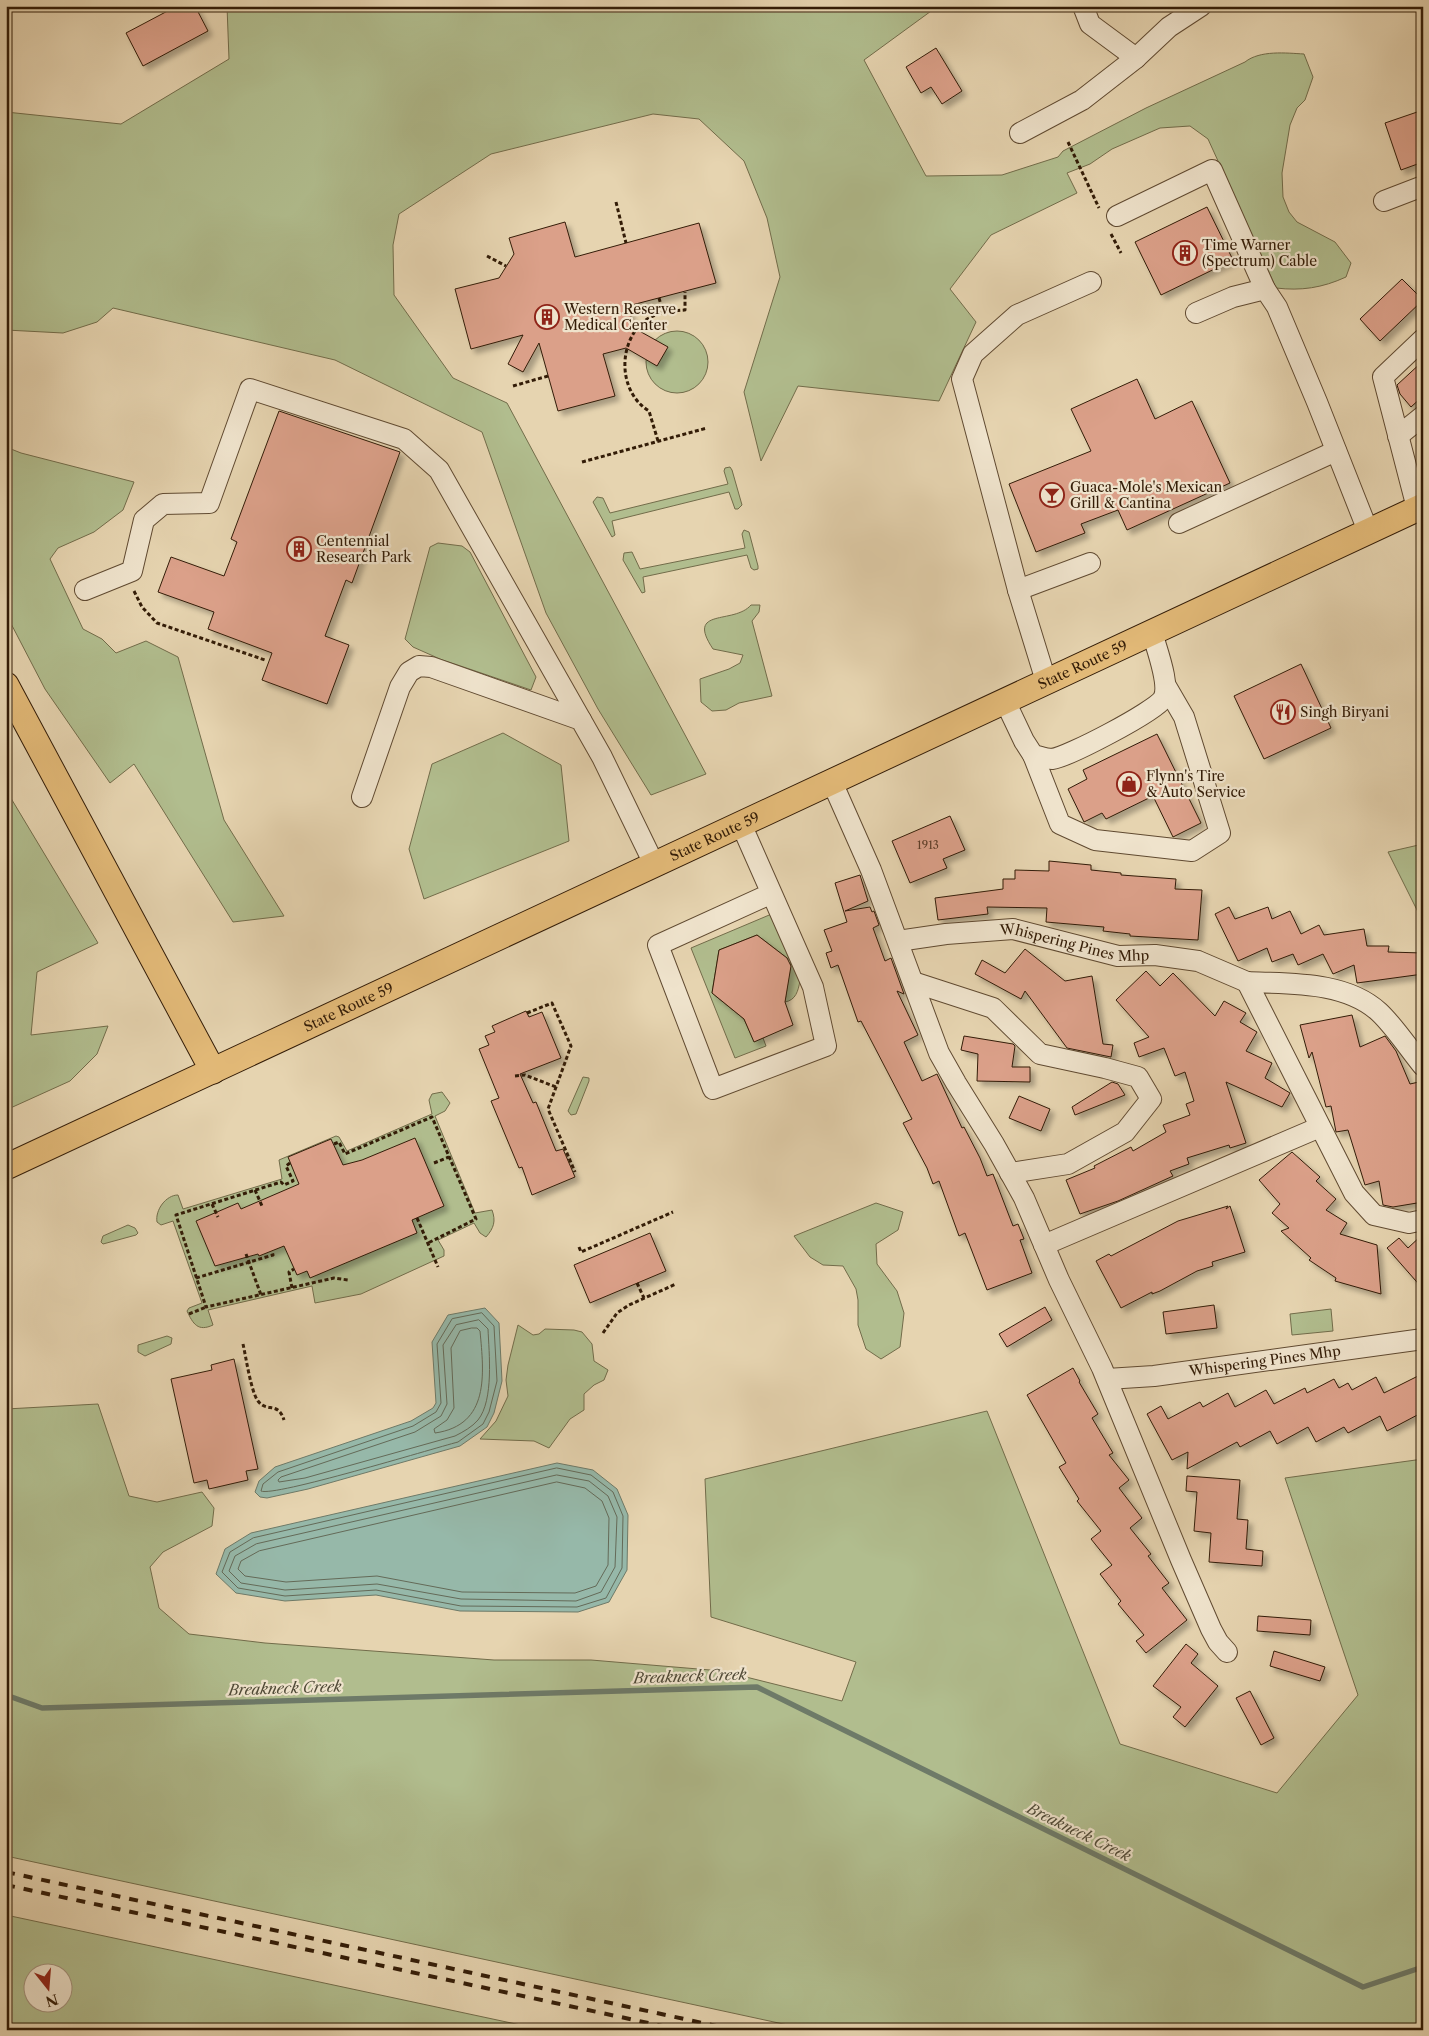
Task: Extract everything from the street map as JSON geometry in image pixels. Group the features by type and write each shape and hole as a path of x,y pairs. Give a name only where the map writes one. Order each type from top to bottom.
{"main road":[{"name":"State Route 59","path":"6,1167 1420,507"},
{"path":"6,685 213,1070"}],"street":[{"path":"1083,6 1090,24 1136,58"},
{"path":"1020,133 1082,100 1136,58 1188,10"},
{"path":"1109,218 1212,170 1265,289 1277,307 1368,531"},
{"path":"1384,201 1423,186"},
{"path":"1046,682 1018,590 962,379 973,354 1017,315 1091,282"},
{"path":"1196,313 1233,297 1265,289"},
{"path":"1420,507 1398,436 1383,377 1423,339"},
{"path":"85,590 132,571 144,520 163,504 209,503 250,389 404,439 439,470 602,757 654,864"},
{"path":"1398,436 1423,416"},
{"path":"1179,523 1336,451"},
{"path":"1018,590 1090,563"},
{"path":"1004,701 1033,755 1060,824 1095,840 1192,850 1220,834 1184,717 1166,686 1152,632"},
{"path":"362,797 400,687 409,672 419,666 431,667 581,720"},
{"path":"1033,755 1051,759 1088,744 1148,712 1163,699 1166,686"},
{"path":"832,782 871,870 939,1053 1024,1198 1106,1379 1211,1629 1227,1652"},
{"path":"741,824 770,894 813,988 826,1046 713,1089 658,946 770,894"},
{"name":"Whispering Pines Mhp","path":"898,941 946,934 1012,929 1118,956 1155,956 1198,961 1246,982 1319,986 1349,994 1379,1012 1423,1066"},
{"path":"914,982 993,1008 1040,1054 1138,1077 1151,1100 1125,1132 1068,1164 1010,1173"},
{"path":"1246,982 1354,1193 1374,1215 1409,1223 1423,1220"},
{"path":"1044,1245 1320,1127"},
{"name":"Whispering Pines Mhp","path":"1106,1379 1154,1376 1423,1339"}],"path":[{"path":"1068,142 1109,218 1121,253"},
{"path":"616,202 626,244"},
{"path":"487,256 506,266"},
{"path":"658,441 649,411 642,407 630,389 625,372 624,356 639,326 653,316 663,312 685,310 685,292"},
{"path":"659,298 663,312"},
{"path":"513,386 548,376"},
{"path":"582,462 707,428"},
{"path":"124,574 142,607 157,624 265,660"},
{"path":"527,1014 552,1003 571,1046 548,1109 575,1172"},
{"path":"515,1076 525,1075 556,1086"},
{"path":"334,1144 339,1142 344,1154 432,1117 476,1219 428,1243"},
{"path":"434,1163 449,1157"},
{"path":"206,1307 176,1215 281,1182 284,1186 293,1181 286,1166 290,1163"},
{"path":"255,1190 262,1206"},
{"path":"212,1204 218,1216"},
{"path":"579,1247 581,1252 618,1239 673,1212"},
{"path":"417,1218 438,1267"},
{"path":"196,1278 273,1255 272,1251"},
{"path":"246,1254 261,1295"},
{"path":"292,1288 289,1272 294,1269"},
{"path":"189,1314 206,1307 334,1278 348,1280"},
{"path":"637,1283 644,1298"},
{"path":"603,1333 617,1314 629,1305 676,1284"},
{"path":"243,1344 256,1398 264,1406 277,1408 284,1420"}],"green space":[{"path":"227,6 938,6 864,60 926,176 1002,175 1058,157 1063,151 1146,108 1251,58 1273,53 1304,54 1313,77 1305,100 1297,108 1290,125 1282,173 1283,197 1289,212 1297,222 1335,242 1351,263 1346,277 1328,284 1303,289 1276,288 1208,139 1190,126 1160,128 1112,149 1090,164 1067,173 1077,193 991,235 950,289 976,322 939,401 798,386 761,461 744,392 780,277 767,218 744,161 699,119 653,114 491,154 399,214 393,245 394,295 453,378 507,403 706,774 651,795 598,709 546,613 482,432 335,360 113,308 97,322 63,333 6,330 6,112 121,124 229,59"},
{"path":"677,331 689,333 699,340 706,350 708,362 706,374 699,384 689,391 677,393 665,391 655,384 648,374 646,362 648,350 655,340 665,333"},
{"path":"6,447 21,453 134,482 123,510 94,532 58,548 50,559 83,629 102,639 116,653 146,641 178,657 224,820 284,916 233,922 134,764 110,783 45,689 6,614"},
{"path":"730,467 742,505 738,509 735,509 729,492 612,521 615,535 612,537 593,502 597,497 603,498 610,513 728,484 724,471 725,468"},
{"path":"744,530 749,532 758,569 754,570 751,568 747,555 643,577 645,592 642,593 623,560 624,553 632,552 640,569 745,548 742,534"},
{"path":"438,543 462,546 470,552 536,677 531,690 440,659 413,647 405,639 430,547"},
{"path":"751,605 760,605 759,612 752,621 772,696 739,703 726,710 712,711 701,702 700,679 740,663 743,655 713,649 706,636 705,627 708,622 743,611"},
{"path":"503,733 561,765 569,841 424,899 409,849 432,764"},
{"path":"6,790 98,943 37,972 31,1035 108,1026 97,1054 70,1081 6,1110"},
{"path":"1423,844 1423,922 1388,852"},
{"path":"774,913 800,981 797,992 792,999 785,1002 791,961 757,935 719,950 712,993 744,1019 754,1041 763,1038 766,1046 735,1058 691,948"},
{"path":"583,1077 589,1078 589,1081 576,1114 571,1115 568,1111"},
{"path":"442,1092 450,1103 445,1111 435,1116 475,1213 492,1210 494,1224 486,1237 480,1233 474,1223 438,1240 444,1250 444,1256 361,1294 315,1303 312,1286 208,1310 213,1325 208,1327 200,1327 191,1320 187,1311 189,1308 202,1303 173,1221 161,1225 157,1222 160,1208 166,1200 178,1195 183,1209 282,1179 279,1160 336,1136 339,1137 347,1151 432,1114 429,1100 432,1094"},
{"path":"876,1203 903,1212 898,1230 876,1244 877,1264 897,1291 904,1313 900,1347 881,1359 866,1349 858,1325 856,1289 843,1266 823,1265 810,1257 794,1236"},
{"path":"128,1225 135,1228 138,1233 136,1235 103,1244 101,1242 103,1236"},
{"path":"1331,1309 1333,1331 1292,1335 1290,1314"},
{"path":"518,1325 533,1335 539,1334 545,1329 582,1332 592,1344 594,1361 608,1370 604,1380 594,1385 584,1394 584,1410 570,1419 549,1448 534,1441 480,1439 496,1421 508,1396 506,1380 508,1365"},
{"path":"167,1336 172,1338 171,1344 145,1356 138,1352 138,1345"},
{"path":"98,1404 129,1496 157,1502 202,1492 214,1508 212,1526 163,1552 150,1567 159,1608 189,1634 265,1643 494,1660 591,1660 722,1671 842,1701 856,1662 711,1617 705,1479 987,1411 1120,1744 1277,1793 1358,1695 1285,1478 1423,1459 1423,2030 811,2030 6,1856 6,1409"},
{"path":"6,1915 544,2030 6,2030"}],"water":[{"path":"485,1308 499,1323 502,1381 494,1413 487,1427 460,1446 308,1489 267,1498 260,1497 255,1492 259,1481 275,1467 411,1421 433,1408 436,1403 432,1342 448,1315"},
{"path":"557,1463 593,1470 617,1489 628,1515 627,1570 609,1602 578,1612 460,1611 376,1595 285,1601 236,1593 216,1574 225,1549 251,1533"}],"building":[{"path":"177,6 195,6 208,31 143,66 126,33"},
{"path":"936,48 962,91 942,104 931,87 921,93 906,67"},
{"path":"1423,110 1423,162 1401,170 1385,123"},
{"name":"Time Warner (Spectrum) Cable","path":"1207,207 1233,260 1161,295 1135,242"},
{"name":"Western Reserve Medical Center","path":"565,222 575,257 699,223 716,283 628,306 634,328 668,347 657,366 626,348 603,354 615,396 558,411 539,343 523,372 508,364 523,335 471,349 455,289 499,278 514,254 509,238"},
{"path":"1402,279 1423,300 1380,341 1360,319"},
{"path":"1423,361 1423,396 1411,407 1400,394 1397,385"},
{"path":"1137,379 1155,419 1192,401 1230,483 1127,530 1118,510 1081,524 1085,533 1036,552 1009,484 1091,451 1071,409"},
{"name":"Centennial Research Park","path":"279,411 400,452 352,583 346,580 325,636 349,645 327,704 262,680 272,653 208,629 214,612 158,592 171,557 224,576 237,542 231,539"},
{"name":"Singh Biryani","path":"1301,664 1331,728 1264,759 1234,696"},
{"name":"Flynn's Tire & Auto Service","path":"1157,734 1201,823 1173,837 1153,796 1106,819 1102,813 1084,822 1068,789 1087,779 1083,770"},
{"path":"950,816 965,850 943,859 947,868 910,883 892,841"},
{"path":"1049,861 1091,865 1091,870 1121,873 1121,875 1176,879 1175,889 1202,890 1198,940 1130,936 1130,934 1103,931 1104,927 1046,922 1047,908 987,907 988,914 938,920 935,898 1003,889 1003,879 1015,879 1015,870 1049,871"},
{"path":"860,875 868,901 845,911 870,907 872,912 874,911 879,925 873,928 885,961 891,958 904,994 897,991 918,1035 904,1042 922,1081 937,1074 962,1128 964,1127 980,1158 987,1176 993,1174 1013,1226 1018,1224 1024,1239 1020,1240 1032,1273 987,1290 965,1233 959,1236 939,1181 933,1184 927,1168 903,1123 912,1119 861,1021 858,1022 838,965 831,968 826,953 832,951 824,930 847,922 835,883"},
{"path":"1229,907 1235,919 1268,907 1272,919 1290,911 1301,934 1319,925 1324,935 1364,929 1367,946 1389,946 1388,952 1423,953 1423,974 1357,983 1354,965 1333,974 1323,954 1298,965 1293,954 1272,962 1267,948 1238,961 1215,914"},
{"path":"757,935 787,958 791,966 785,1002 793,1025 754,1042 744,1019 712,993 719,950"},
{"path":"1025,949 1065,981 1092,976 1103,1044 1113,1045 1111,1057 1067,1048 1025,991 1021,999 975,974 982,960 1005,973"},
{"path":"1146,971 1160,986 1173,973 1215,1016 1224,1001 1246,1013 1240,1022 1257,1032 1246,1051 1272,1063 1265,1078 1290,1093 1282,1107 1226,1082 1246,1143 1230,1148 1229,1145 1187,1158 1189,1164 1170,1171 1173,1176 1118,1201 1080,1214 1066,1180 1095,1168 1094,1166 1131,1147 1133,1151 1166,1132 1163,1125 1190,1115 1186,1104 1194,1101 1185,1072 1175,1076 1164,1048 1139,1057 1134,1043 1149,1037 1116,1000"},
{"path":"526,1011 529,1017 542,1012 561,1058 520,1074 533,1103 536,1102 556,1151 563,1149 575,1177 532,1195 522,1167 519,1168 491,1101 499,1098 479,1049 489,1045 485,1036 495,1032 492,1026"},
{"path":"1352,1015 1360,1047 1385,1036 1396,1051 1410,1084 1423,1081 1423,1202 1393,1207 1383,1205 1379,1181 1365,1185 1348,1130 1336,1132 1331,1106 1326,1107 1312,1052 1309,1058 1300,1025"},
{"path":"964,1036 1013,1044 1015,1046 1012,1067 1030,1067 1030,1082 977,1081 978,1054 961,1050"},
{"path":"1112,1082 1118,1084 1125,1095 1075,1115 1072,1107"},
{"path":"1019,1096 1050,1109 1041,1131 1009,1118"},
{"path":"415,1138 444,1206 412,1220 417,1233 310,1278 307,1271 297,1275 284,1246 259,1256 258,1254 215,1266 196,1221 238,1203 241,1209 299,1184 288,1157 331,1139 343,1165 362,1160"},
{"path":"1292,1152 1320,1177 1316,1181 1336,1199 1326,1210 1347,1223 1340,1234 1377,1245 1381,1294 1335,1281 1336,1278 1309,1260 1311,1258 1281,1231 1289,1228 1272,1213 1280,1204 1259,1180"},
{"path":"1228,1206 1226,1209 1230,1206 1245,1252 1212,1262 1213,1266 1197,1271 1160,1291 1152,1294 1152,1292 1121,1308 1096,1261 1109,1254 1111,1256 1178,1221"},
{"path":"650,1233 666,1271 590,1303 574,1265"},
{"path":"1423,1234 1423,1289 1387,1248 1399,1238 1408,1248"},
{"path":"1214,1305 1217,1328 1166,1334 1163,1312"},
{"path":"1045,1307 1052,1320 1007,1347 999,1334"},
{"path":"234,1359 258,1469 246,1471 248,1480 209,1489 207,1480 194,1483 171,1379 212,1370 211,1365"},
{"path":"1073,1368 1098,1414 1092,1418 1113,1453 1109,1455 1129,1480 1119,1488 1142,1518 1130,1528 1151,1554 1148,1556 1169,1583 1162,1588 1187,1620 1146,1653 1136,1641 1144,1635 1118,1604 1121,1601 1100,1574 1112,1565 1091,1539 1101,1531 1077,1501 1079,1499 1059,1467 1066,1463 1027,1395"},
{"path":"1418,1376 1423,1385 1423,1412 1387,1431 1380,1416 1348,1433 1344,1427 1316,1442 1308,1427 1277,1444 1270,1431 1240,1447 1237,1442 1187,1469 1188,1452 1172,1460 1147,1414 1161,1406 1168,1419 1200,1402 1203,1407 1228,1393 1235,1407 1266,1390 1274,1404 1305,1388 1307,1393 1334,1379 1339,1388 1348,1383 1352,1390 1376,1377 1384,1393"},
{"path":"1187,1476 1240,1480 1237,1519 1248,1520 1246,1549 1263,1551 1262,1566 1209,1562 1211,1533 1194,1531 1197,1492 1186,1491"},
{"path":"1258,1616 1311,1620 1310,1635 1257,1631"},
{"path":"1186,1644 1198,1654 1191,1663 1218,1686 1185,1727 1173,1717 1181,1707 1153,1686"},
{"path":"1274,1651 1325,1667 1320,1681 1270,1666"},
{"path":"1250,1691 1274,1738 1261,1745 1236,1698"}],"waterway":[{"name":"Breakneck Creek","path":"6,1695 42,1708 757,1687 1363,1987 1423,1967"}],"railway":[{"path":"6,1872 735,2030"},
{"path":"6,1885 681,2030"}],"place":[{"name":"Time Warner (Spectrum) Cable","path":"1185,253"},
{"name":"Western Reserve Medical Center","path":"547,317"},
{"name":"Guaca-Mole's Mexican Grill & Cantina","path":"1052,495"},
{"name":"Centennial Research Park","path":"299,549"},
{"name":"Singh Biryani","path":"1283,712"},
{"name":"Flynn's Tire & Auto Service","path":"1129,784"}]}
